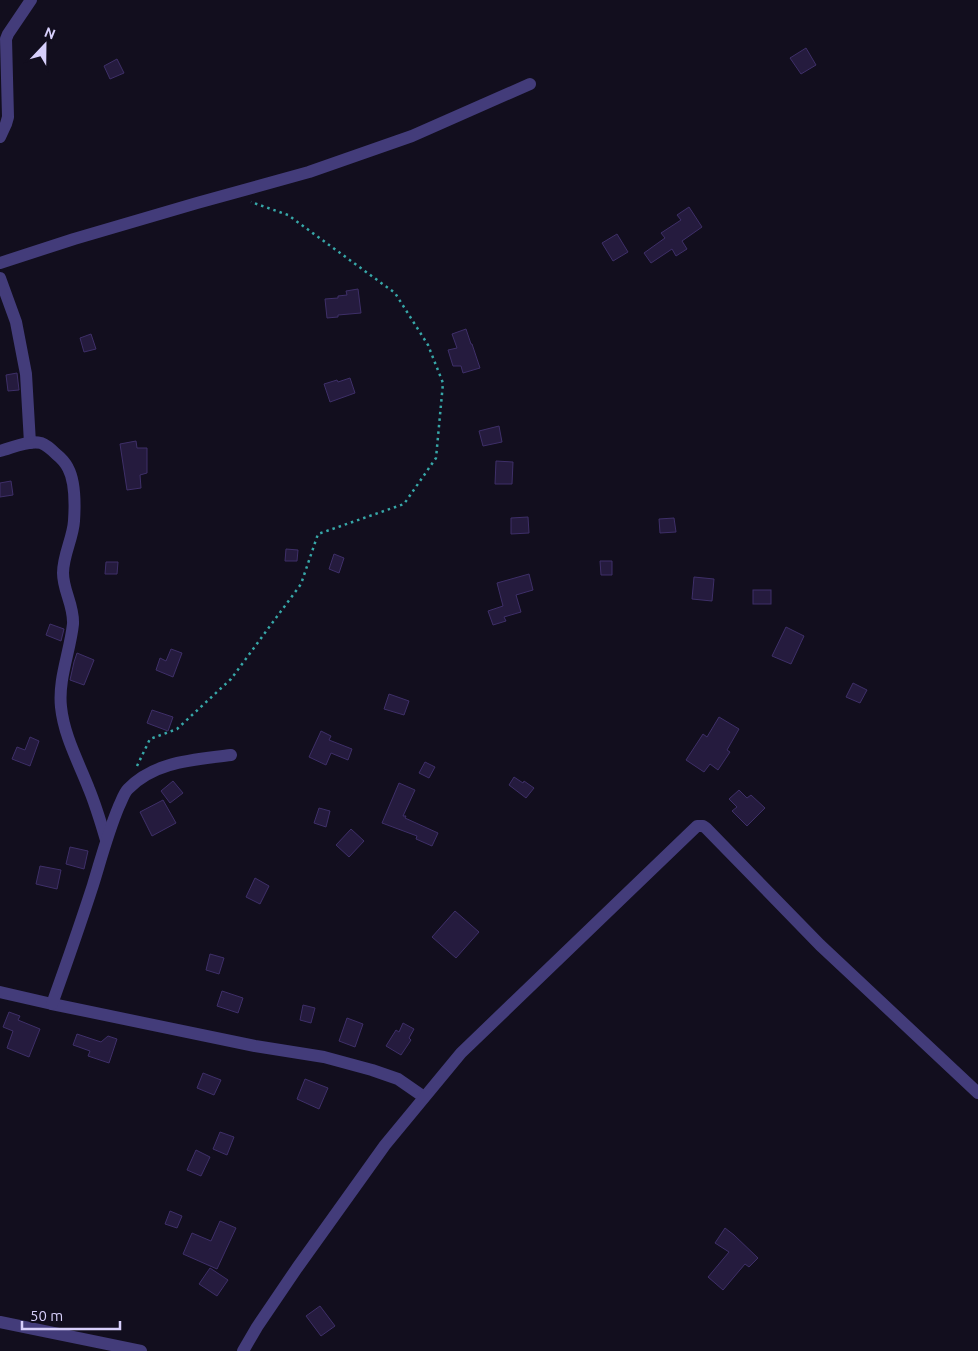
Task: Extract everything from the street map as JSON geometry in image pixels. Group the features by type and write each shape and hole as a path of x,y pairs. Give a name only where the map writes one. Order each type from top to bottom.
{"street":[{"path":"0,137 8,117 6,39 31,0"},
{"path":"0,263 74,238 308,172 412,136 530,84"},
{"path":"0,278 16,322 26,374 30,442"},
{"path":"0,451 30,442 41,443 49,447 64,462 72,480 74,522 63,573 64,584 73,614 62,679 61,707 67,736 90,792 106,840"},
{"path":"52,1004 106,840 126,790 149,773 160,768 177,763 231,755"},
{"path":"243,1351 296,1268 385,1145 461,1053 694,828 700,825 706,828 820,946 978,1093"},
{"path":"0,992 255,1046 324,1057 398,1079 424,1097"},
{"path":"0,1322 141,1351"}],"path":[{"path":"126,790 150,740 177,729 232,679 301,584 318,534 404,504 436,458 443,383 428,345 395,293 288,215 255,204 233,193"}],"building":[{"path":"806,48 816,65 801,74 790,58"},
{"path":"117,59 124,73 110,79 104,66"},
{"path":"689,207 702,227 682,241 687,249 676,256 672,249 651,263 644,253 665,238 661,233 681,220 677,215"},
{"path":"617,234 628,252 613,261 602,243"},
{"path":"358,289 361,313 327,318 325,299 338,298 338,296 347,295 346,291"},
{"path":"466,329 480,368 463,373 461,366 453,366 448,350 457,348 452,334"},
{"path":"91,334 96,349 84,352 80,338"},
{"path":"17,373 19,390 8,391 6,375"},
{"path":"350,378 355,393 330,402 324,384"},
{"path":"499,426 502,442 483,446 479,431"},
{"path":"136,441 137,448 147,448 147,473 140,475 141,488 127,490 120,444"},
{"path":"496,461 513,462 512,484 495,484"},
{"path":"11,481 13,495 0,497 0,483"},
{"path":"528,517 529,533 511,534 511,518"},
{"path":"674,518 676,532 660,533 659,519"},
{"path":"286,549 298,550 297,561 285,561"},
{"path":"334,554 344,558 339,573 329,569"},
{"path":"600,561 612,561 612,575 601,575"},
{"path":"106,562 118,562 117,574 105,574"},
{"path":"529,574 533,590 516,595 521,612 504,617 506,621 493,625 488,611 503,606 497,583"},
{"path":"694,577 714,579 712,601 692,599"},
{"path":"753,590 771,590 771,604 753,604"},
{"path":"50,624 64,629 61,641 46,635"},
{"path":"786,627 804,636 791,664 772,656"},
{"path":"171,649 182,653 173,677 156,670 160,658 166,661"},
{"path":"77,653 94,660 84,685 70,680"},
{"path":"853,683 867,690 860,703 846,697"},
{"path":"389,694 409,701 404,715 384,709"},
{"path":"152,710 173,717 168,731 147,723"},
{"path":"719,717 739,729 727,750 730,752 718,770 710,764 704,772 686,760 703,734 707,737"},
{"path":"321,731 331,736 329,740 352,749 348,760 331,753 326,765 309,757"},
{"path":"30,737 39,741 30,766 12,759 17,747 25,750"},
{"path":"425,762 435,767 429,778 419,773"},
{"path":"514,777 534,788 526,798 509,785"},
{"path":"173,781 183,793 170,803 161,791"},
{"path":"399,783 415,790 403,816 438,833 432,846 416,839 417,836 382,823"},
{"path":"739,790 747,798 751,795 765,808 747,826 732,811 737,807 729,799"},
{"path":"163,800 176,823 152,836 140,812"},
{"path":"319,808 330,811 326,827 314,823"},
{"path":"351,829 364,841 349,857 336,845"},
{"path":"70,847 88,851 84,869 66,864"},
{"path":"40,866 61,870 57,889 36,884"},
{"path":"255,878 269,886 260,904 246,897"},
{"path":"455,911 479,932 456,958 432,937"},
{"path":"210,954 224,958 219,974 206,970"},
{"path":"222,991 243,998 238,1013 217,1006"},
{"path":"303,1005 315,1008 311,1023 300,1020"},
{"path":"9,1012 20,1016 18,1020 40,1029 29,1057 7,1048 13,1031 3,1027"},
{"path":"347,1018 363,1024 355,1047 339,1041"},
{"path":"403,1023 414,1029 409,1038 411,1040 401,1055 386,1046 396,1030 399,1032"},
{"path":"77,1034 101,1042 108,1036 117,1039 109,1063 88,1056 90,1051 73,1045"},
{"path":"203,1073 221,1080 214,1095 197,1088"},
{"path":"305,1079 328,1088 319,1109 297,1099"},
{"path":"220,1132 234,1137 227,1155 213,1149"},
{"path":"196,1150 210,1157 201,1176 187,1170"},
{"path":"170,1211 182,1216 177,1228 165,1224"},
{"path":"220,1221 236,1228 217,1269 183,1254 192,1233 211,1241"},
{"path":"725,1228 758,1258 749,1267 745,1264 723,1290 708,1277 729,1252 715,1243"},
{"path":"210,1268 228,1280 217,1296 199,1284"},
{"path":"320,1306 335,1326 321,1336 306,1316"}]}
